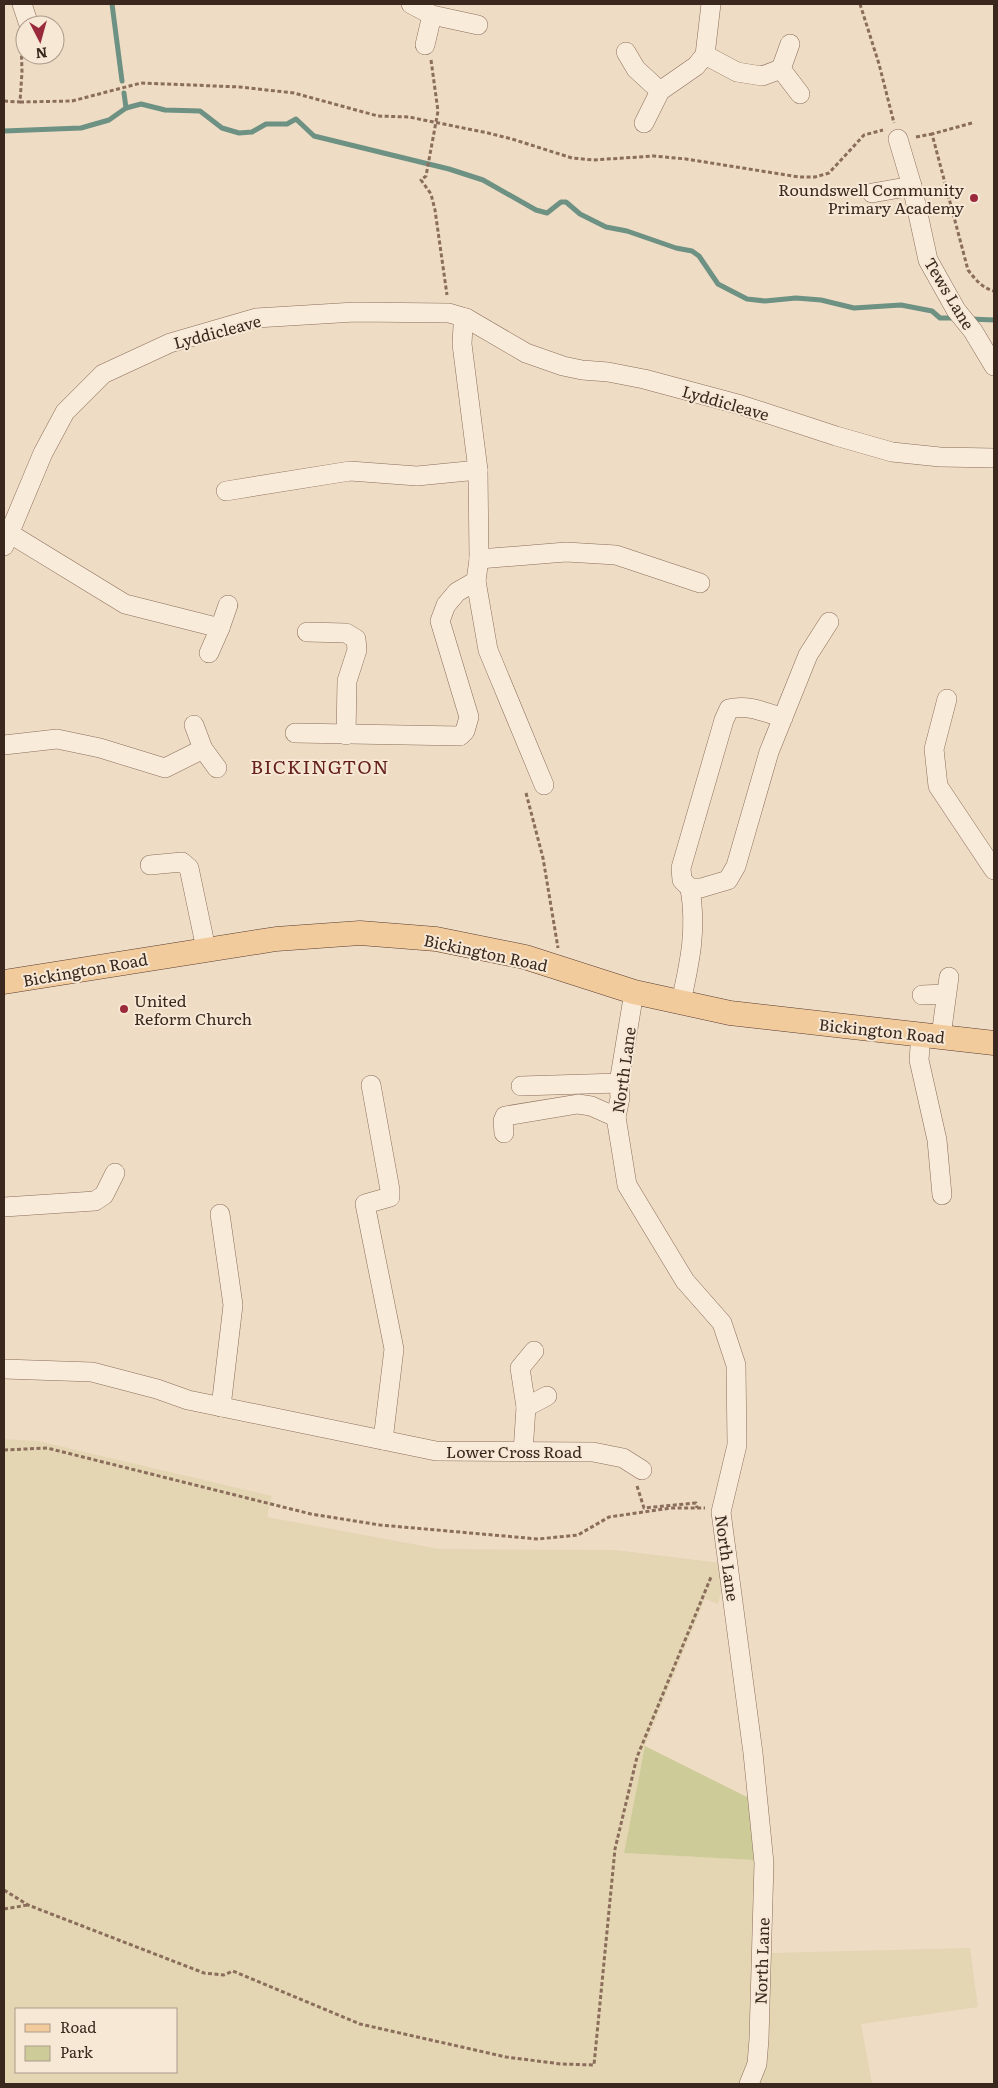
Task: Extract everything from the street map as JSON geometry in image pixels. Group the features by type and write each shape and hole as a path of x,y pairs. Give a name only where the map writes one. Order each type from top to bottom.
{"main road":[{"name":"Bickington Road","path":"4,982 276,939 360,933 436,939 525,957 634,992 730,1012 994,1043"}],"street":[{"path":"411,4 432,15 478,25"},
{"path":"644,123 660,91 696,66 705,55 711,4"},
{"path":"428,51 432,15"},
{"path":"705,55 737,72 762,76 781,69 790,44"},
{"path":"626,52 636,69 660,91"},
{"path":"781,69 800,94"},
{"name":"Tews Lane","path":"897,133 912,186 928,260 956,310 973,331 994,366"},
{"path":"872,193 912,186"},
{"name":"Lyddicleave","path":"6,536 43,453 65,412 103,374 170,343 256,318 355,312 449,313 466,318 526,353 563,366 644,378 741,405 892,452 940,457 994,458"},
{"path":"466,318 463,326 462,344 478,470 479,559 476,581 488,650 544,785"},
{"path":"226,491 350,471 417,476 478,470"},
{"path":"6,536 125,604 220,628"},
{"path":"479,559 566,552 616,555 700,583"},
{"path":"294,732 460,736 466,730 469,717 440,621 446,605 457,592 476,581"},
{"path":"209,653 228,605"},
{"path":"690,888 702,888 728,880 736,866 769,752 808,655 829,622"},
{"path":"307,632 346,633 356,639 357,650 347,681 346,734"},
{"path":"947,700 934,749 938,786 994,870"},
{"path":"681,1002 693,943 694,912 690,888 682,880 682,868 724,720 729,709 738,707 783,718"},
{"path":"194,725 203,749 217,768"},
{"path":"4,745 58,739 100,748 164,768 203,749"},
{"path":"150,864 182,862 189,868 206,949"},
{"path":"922,995 947,985 931,1035 919,1060 937,1140 942,1194"},
{"name":"North Lane","path":"634,992 619,1083 620,1098 616,1117 627,1185 684,1281 722,1323 736,1365 737,1445 721,1508 752,1743 764,1863 759,2039 757,2064 749,2084"},
{"path":"521,1086 619,1083"},
{"path":"371,1085 390,1190 390,1197 365,1204 394,1349 383,1440"},
{"path":"504,1133 503,1121 505,1116 578,1104 591,1106 616,1117"},
{"path":"5,1207 95,1202 104,1195 114,1173"},
{"path":"220,1214 232,1305 221,1407"},
{"path":"523,1452 526,1407 520,1368 534,1351"},
{"name":"Lower Cross Road","path":"4,1370 92,1372 158,1388 188,1400 436,1451 593,1452 623,1458 637,1466"},
{"path":"526,1407 547,1396"}],"path":[{"path":"4,101 72,101 141,83 240,87 294,93 378,116 409,116 512,139 572,158 593,160 662,157 799,177 815,177 829,174 864,135 897,133 879,64 860,4"},
{"path":"426,176 438,111 428,51"},
{"path":"20,102 22,65"},
{"path":"972,123 932,134 968,270 976,280 994,291"},
{"path":"4,1450 47,1448 311,1514 380,1525 538,1539 578,1535 609,1518 671,1508 721,1508"},
{"path":"637,1466 644,1508 696,1503 697,1508"},
{"path":"4,1890 28,1905 204,1972 224,1975 232,1971 360,2024 506,2057 561,2064 594,2065 615,1849 637,1757 710,1583 711,1574"},
{"path":"4,1909 28,1905"}],"shaded area":[{"path":"4,1439 38,1441 272,1496 267,1517 439,1549 615,1550 721,1563 725,1578 718,1604 705,1599 645,1746 624,1853 775,1861 770,1953 970,1948 978,2007 861,2024 872,2084 4,2084"}],"green space":[{"path":"645,1746 751,1799 754,1860 624,1853"}],"waterway":[{"path":"112,4 122,81"},
{"path":"124,93 126,108"},
{"path":"4,131 81,128 109,120 126,108 141,104 165,110 200,111 222,128 239,133 252,132 266,124 287,124 296,119 314,136 449,169 483,180 536,210 547,213 561,202 566,202 580,214 606,227 627,231 676,248 692,251 699,256 718,284 747,299 765,301 796,298 821,300 854,308 901,305 932,311 940,318 956,318"},
{"path":"970,319 994,320"}],"place":[{"name":"Roundswell Community Primary Academy","path":"974,198"},
{"name":"United Reform Church","path":"124,1009"}],"district":[{"name":"BICKINGTON","path":"320,766"}]}
